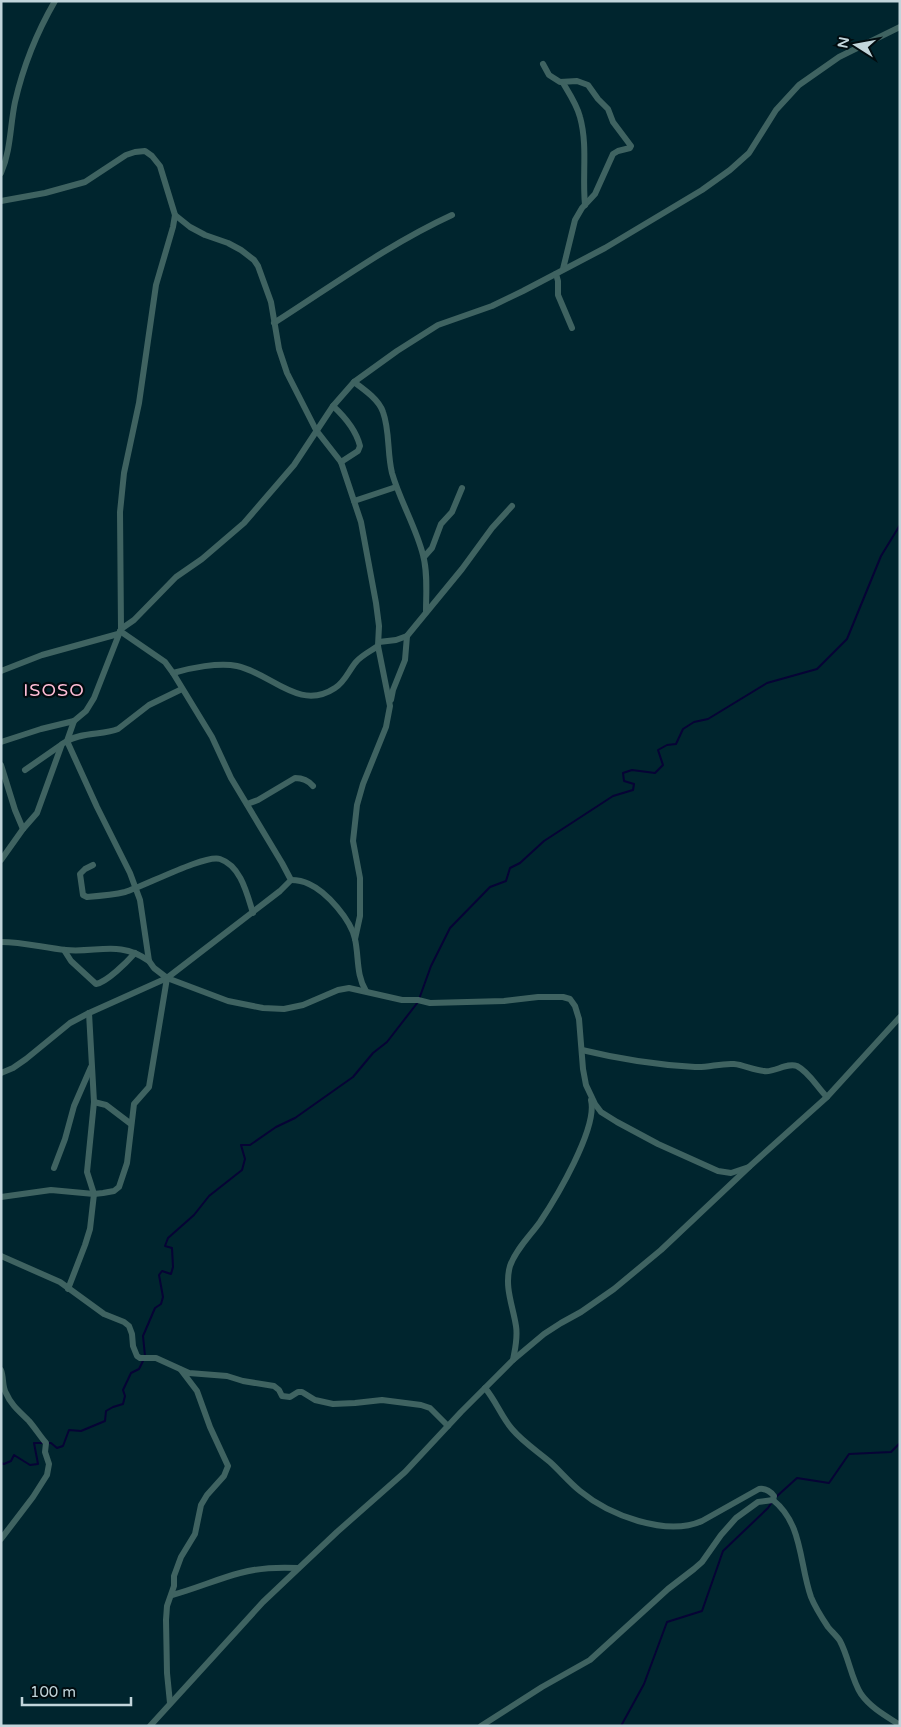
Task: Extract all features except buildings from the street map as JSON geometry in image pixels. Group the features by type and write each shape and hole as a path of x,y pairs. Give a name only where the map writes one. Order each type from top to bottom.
{"street":[{"path":"1,173 7,158 15,103 21,82 35,40 54,1"},
{"path":"1,671 42,655 120,631 134,620 176,576 202,559 244,523 294,465 333,406 354,382 397,351 438,325 492,306 556,274 605,248 702,190 730,170 749,153 776,110 799,85 839,57 900,27"},
{"path":"543,64 549,75 563,83 577,108 584,133 586,153 583,184 586,205"},
{"path":"563,83 577,80 588,85 608,108 613,122 631,146 630,148 618,150 613,154 596,194 575,220 563,269"},
{"path":"1,201 45,193 77,184 126,155 135,152 145,152 152,156 160,166 175,215 156,284 139,403 124,473 120,512 120,631 94,698 86,711 74,721 1,742"},
{"path":"175,215 190,227 234,247 254,260 265,282 271,302 279,349 288,373 316,430 341,462 361,522 371,571 376,603 378,644 390,706"},
{"path":"274,323 376,258 433,224 452,215"},
{"path":"556,274 558,295 572,328"},
{"path":"354,382 369,394 383,412 391,470 424,557 426,612"},
{"path":"333,406 348,421 359,440 360,446 358,451 341,462"},
{"path":"354,501 396,487"},
{"path":"424,557 432,548 441,524 452,512 462,488"},
{"path":"173,673 196,668 234,665 249,669 293,693 304,696 315,696 337,688 357,661 378,644 407,636 462,569 492,528 512,506"},
{"path":"120,631 165,662 173,673 212,737 224,764 291,880"},
{"path":"366,991 357,965 355,939 360,916 360,878 353,841 363,784 386,727 393,690 405,660 407,636"},
{"path":"25,770 65,742 94,733 112,732 149,705 182,689"},
{"path":"1,860 23,829 38,813 74,721"},
{"path":"65,742 130,873 140,900 149,961"},
{"path":"1,765 23,829"},
{"path":"247,804 258,800 296,778 310,782 313,786"},
{"path":"93,866 85,869 80,874 83,895 87,897 127,892 208,860 218,858 233,868 244,887 253,913"},
{"path":"291,880 310,884 326,896 343,916 355,939"},
{"path":"1,1072 12,1068 70,1023 167,978 280,892 291,880"},
{"path":"1,942 20,942 64,950 104,948 134,953 149,961 154,968 167,978 228,1001 263,1008 284,1009 303,1005 338,990 349,988 402,1000 430,1003 504,1001 538,997 563,997 570,999 580,1019 583,1068 593,1109 575,1160 551,1204 515,1255 511,1264 508,1285 517,1327 513,1360"},
{"path":"64,950 71,961 96,984 102,982 129,960 134,953"},
{"path":"1,1197 51,1190 94,1194 114,1191 119,1187 127,1163 134,1104 149,1087 167,978"},
{"path":"68,1289 86,1245 94,1194 87,1172 94,1102 89,1013"},
{"path":"150,1726 170,1702 264,1602 298,1568 405,1472 513,1360 539,1337 581,1312 624,1281 696,1218 748,1167 827,1096 900,1017"},
{"path":"582,1050 664,1065 698,1067 725,1064 746,1066 768,1072 788,1066 795,1066 805,1072 827,1096"},
{"path":"54,1168 74,1106 92,1063"},
{"path":"590,1094 602,1112 658,1144 723,1173 731,1173 748,1167"},
{"path":"94,1102 106,1105 131,1124"},
{"path":"1,1256 60,1282 104,1314 124,1322 132,1334 133,1346 137,1356 140,1358 156,1358 166,1361 181,1370 196,1374 227,1376 243,1381 274,1386 285,1397 302,1392 315,1400 333,1404 355,1404 382,1400 425,1406 448,1426"},
{"path":"1,1370 3,1386 8,1398 46,1443 45,1452 48,1464 47,1475 40,1487 1,1539"},
{"path":"170,1702 167,1672 166,1620 167,1606 172,1595 174,1576 181,1557 195,1534 201,1505 207,1495 224,1476 228,1466 210,1427 197,1391 181,1370"},
{"path":"485,1388 516,1434 556,1467 580,1490 620,1514 653,1524 682,1527 702,1521 759,1489 766,1489 772,1492 773,1500"},
{"path":"481,1726 542,1687 590,1660 668,1589 698,1566 736,1518 758,1502 773,1500 782,1507 789,1517 802,1553 811,1596 818,1612 839,1639 858,1688 868,1702 880,1713 900,1725"},
{"path":"172,1595 240,1573 276,1567 298,1568"}],"waterway":[{"path":"145,1356 143,1336 155,1308 161,1304 163,1297 159,1275 162,1271 171,1274 173,1267 172,1248 165,1246 168,1238 194,1215 209,1196 242,1170 245,1159 241,1145 250,1145 276,1127 295,1118 353,1077 373,1053 387,1042 418,1002 431,966 450,928 490,887 506,881 510,868 520,863 544,841 613,796 633,790 634,784 624,781 623,773 632,770 655,773 663,765 658,750 667,745 676,744 683,729 694,722 708,719 767,683 817,669 847,639 881,556 900,525"},
{"path":"47,1443 51,1443 57,1448 63,1446 69,1430 81,1431 105,1421 106,1411 123,1404 125,1396 123,1390 131,1373 139,1369 143,1361"},
{"path":"1,1463 4,1464 11,1461 14,1455 30,1465 38,1464 34,1443 42,1443"},
{"path":"776,1497 797,1478 829,1483 849,1454 891,1452 900,1443"},
{"path":"621,1726 644,1684 667,1622 702,1611 723,1551 772,1502"}],"district":[{"name":"ISOSO","path":"54,690"}]}
